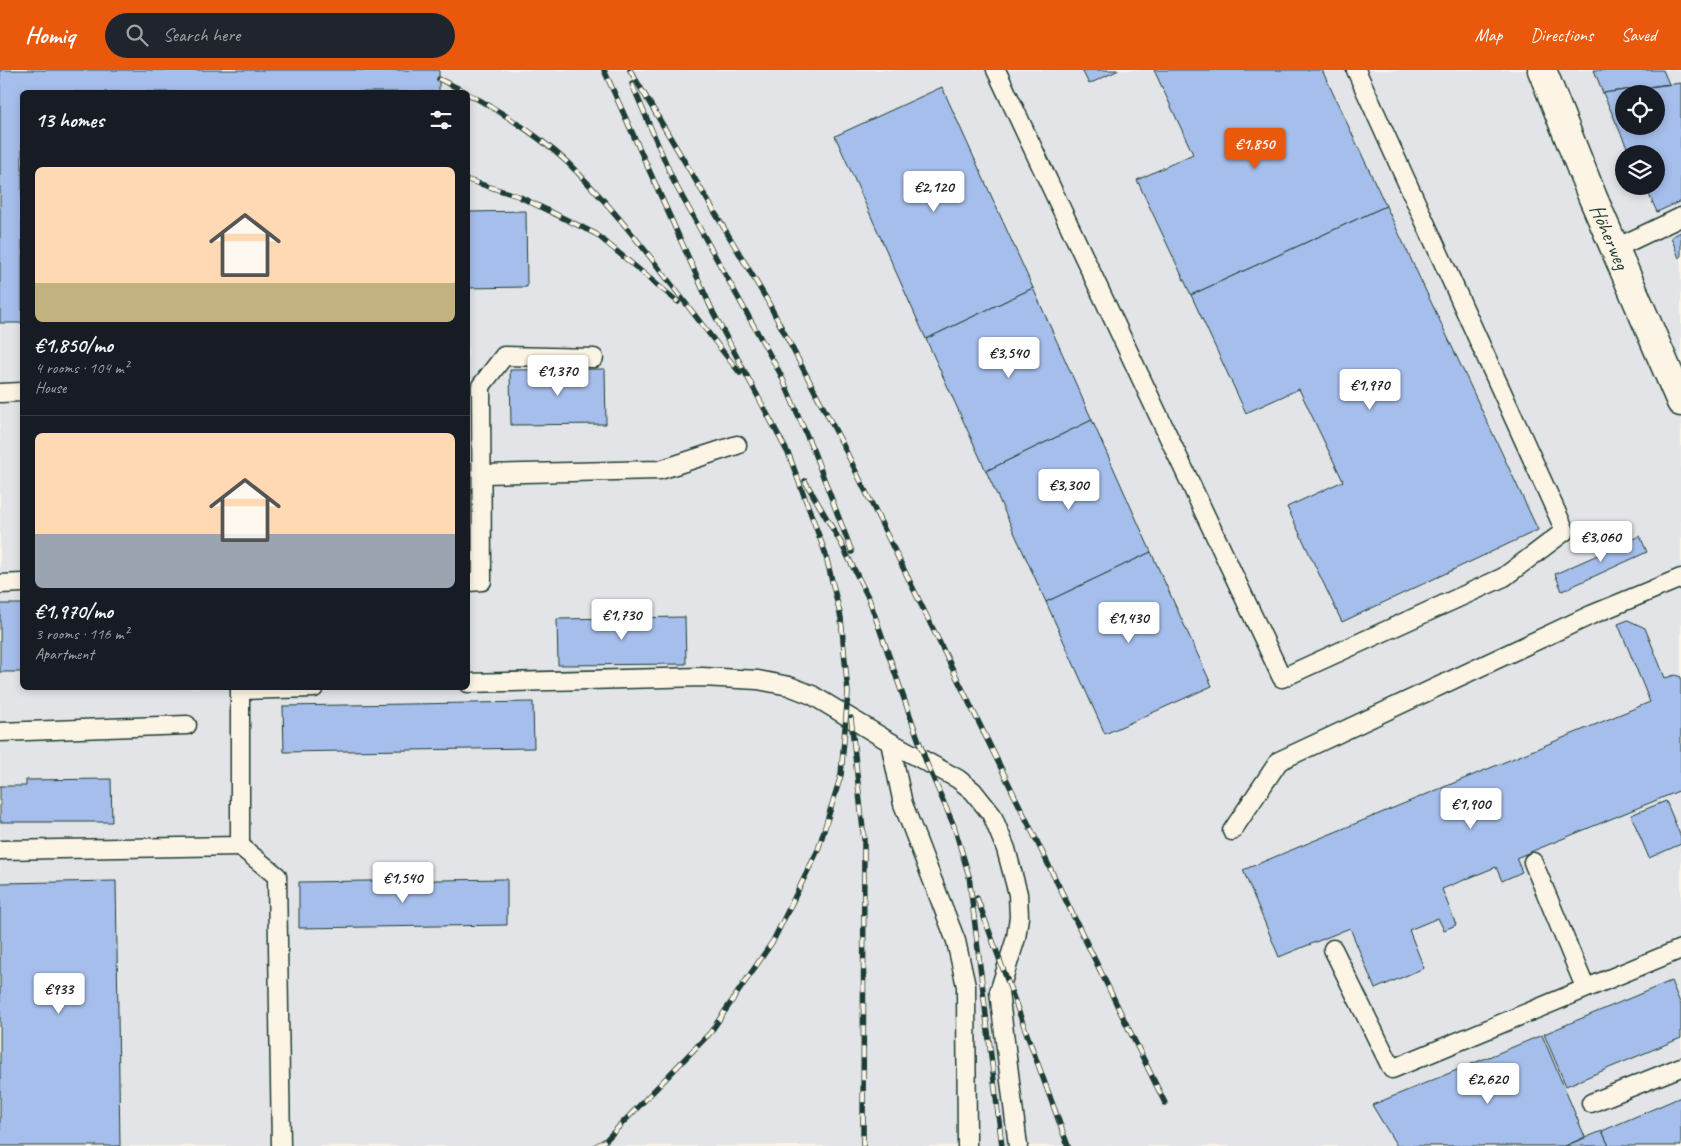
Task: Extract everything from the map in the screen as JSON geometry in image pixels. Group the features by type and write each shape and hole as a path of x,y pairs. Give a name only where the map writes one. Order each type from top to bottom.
{"street":[{"name":"Höherweg","path":"1542,70 1593,198 1681,402"}],"lane":[{"path":"996,70 1282,678 1504,577 1565,531 1356,70"},
{"path":"1616,248 1681,217"},
{"path":"470,582 482,582 482,474 474,386 504,356 594,358"},
{"path":"0,393 20,392"},
{"path":"482,474 660,470 736,445"},
{"path":"1232,831 1279,761 1591,615 1681,578"},
{"path":"0,584 20,583"},
{"path":"470,683 702,677 758,680 789,686 812,695 890,742 958,779 973,791 992,815 1006,850 1018,894 1019,917 1016,938 1000,992 1018,1146"},
{"path":"240,690 240,846"},
{"path":"0,732 187,725"},
{"path":"890,742 903,804 956,941 966,986 967,1146"},
{"path":"0,850 240,846 277,876 282,1146"},
{"path":"1533,862 1585,988"},
{"path":"1333,949 1392,1069 1681,949"},
{"path":"1591,1102 1681,1067"}],"shaded area":[{"path":"0,70 1681,70 1681,1146 0,1146"}],"building":[{"path":"0,70 439,70 439,90 20,90 20,323 0,323"},
{"path":"1082,70 1119,70 1089,84"},
{"path":"1154,70 1322,70 1386,206 1191,295 1137,180 1193,154"},
{"path":"1594,70 1663,70 1669,84 1615,85 1615,91 1603,93"},
{"path":"1681,83 1681,201 1657,212 1649,195 1665,195 1665,145 1626,145 1622,135 1665,135 1665,85"},
{"path":"942,87 1033,288 926,339 835,136"},
{"path":"1615,91 1615,120 1603,93"},
{"path":"1386,206 1538,530 1342,622 1287,507 1343,481 1299,389 1246,413 1191,295"},
{"path":"526,211 527,287 470,288 470,212"},
{"path":"1681,232 1681,257 1679,258 1671,237"},
{"path":"1033,288 1092,420 986,471 926,339"},
{"path":"605,369 606,424 511,425 510,370"},
{"path":"1092,420 1151,552 1046,602 986,471"},
{"path":"1640,536 1647,552 1562,591 1555,574"},
{"path":"1151,552 1212,686 1105,734 1046,602"},
{"path":"0,604 20,604 20,672 0,672"},
{"path":"685,617 686,664 558,665 557,619"},
{"path":"1628,620 1645,628 1665,678 1675,675 1681,677 1681,790 1516,858 1522,872 1502,881 1496,867 1442,889 1456,925 1444,930 1438,918 1409,930 1424,968 1375,989 1350,928 1279,957 1243,870 1650,702 1618,624"},
{"path":"533,702 534,748 284,752 283,706"},
{"path":"111,779 112,822 0,822 0,786 26,786 26,780"},
{"path":"1666,801 1681,837 1681,844 1649,858 1631,815"},
{"path":"507,879 507,925 299,928 299,882"},
{"path":"116,881 120,1146 0,1146 0,883"},
{"path":"1671,981 1681,1005 1681,1038 1566,1086 1544,1034"},
{"path":"1542,1035 1585,1137 1565,1146 1397,1146 1372,1105"},
{"path":"1681,1097 1681,1146 1609,1146 1602,1131"},
{"path":"1602,1131 1609,1146 1565,1146"}],"railway":[{"path":"596,1146 606,1140 710,1033 773,941 818,850 841,775 848,693 841,618 825,552 789,455 713,312 604,70"},
{"path":"630,70 767,300 842,443 1165,1103"},
{"path":"439,79 462,90"},
{"path":"632,84 674,182 781,375 813,450 852,552"},
{"path":"470,95 526,129 578,173 621,221 740,373"},
{"path":"470,181 518,196 596,234 678,302"},
{"path":"805,481 841,543 869,599 927,764 954,826 969,876 1002,1146"},
{"path":"851,718 864,839 863,1146"},
{"path":"977,898 1068,1146"}]}
